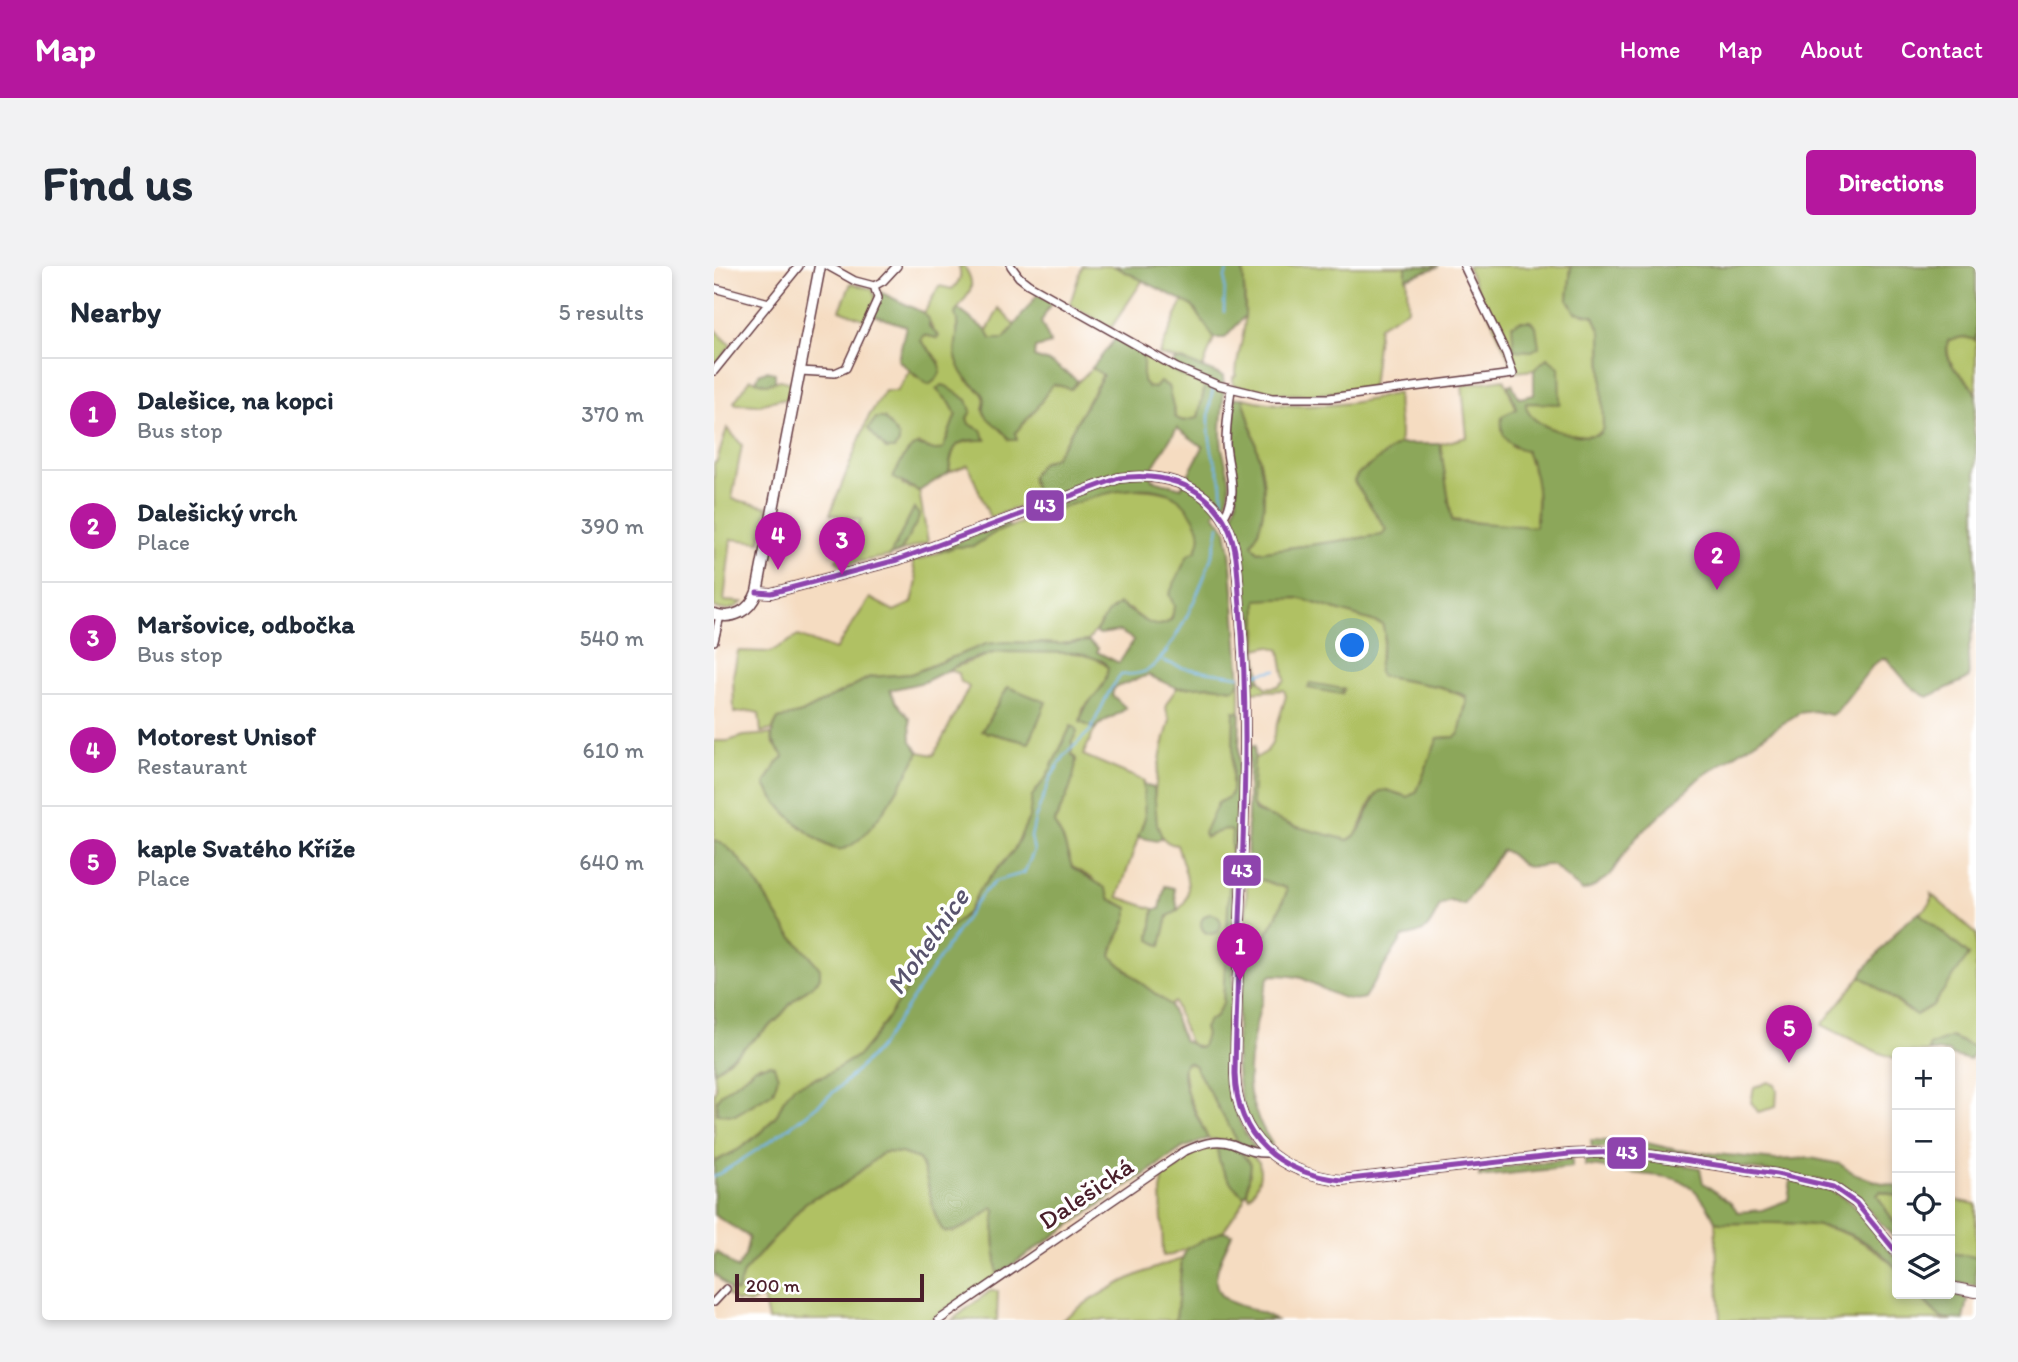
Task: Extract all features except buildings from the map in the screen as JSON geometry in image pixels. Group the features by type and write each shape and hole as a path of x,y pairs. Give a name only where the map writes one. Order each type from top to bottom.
{"main road":[{"path":"717,615 735,615 742,612 753,601 757,592 820,266"}],"street":[{"path":"714,371 799,266"},
{"path":"828,266 855,282 874,286 883,281 897,266"},
{"path":"1011,266 1019,278 1028,284 1177,368 1231,389 1272,398 1329,398 1513,374 1506,353 1464,266"},
{"path":"800,371 835,373 846,368 878,298 874,286"},
{"path":"714,288 769,303"},
{"path":"1223,518 1229,509 1233,489 1226,446 1231,389"},
{"path":"757,592 771,593 897,560 1108,482 1128,477 1155,477 1185,485 1207,501 1223,518 1230,533 1236,562 1244,691 1235,1085 1246,1125 1256,1140 1269,1153 1309,1175 1341,1180 1598,1152 1657,1156 1777,1174 1818,1182 1847,1195 1892,1247"},
{"path":"714,641 717,615"},
{"name":"Dalešická","path":"939,1320 1183,1152 1203,1143 1216,1142 1231,1144 1255,1153 1269,1153"},
{"path":"1955,1288 1976,1292"},
{"path":"714,1302 726,1289"}],"green space":[{"path":"959,266 964,266 971,280 968,296 955,313 957,341 967,380 983,394 985,415 1006,432 1015,433 1054,384 1071,389 1092,368 1103,374 1054,458 1041,463 1032,483 1037,490 1038,499 990,518 968,465 949,472 952,454 958,445 986,439 975,427 969,425 967,418 971,411 937,390 950,403 956,414 943,449 936,451 919,444 902,485 919,491 928,542 900,552 918,520 914,508 890,556 841,565 836,560 861,520 830,514 869,416 885,391 897,391 910,370 916,377 940,362 921,341 924,335 937,338 924,313 939,286 952,289 957,284"},
{"path":"1082,266 1114,266 1143,280 1111,328 1070,304"},
{"path":"1114,266 1243,266 1245,316 1225,338 1214,338 1193,306"},
{"path":"1243,266 1406,266 1408,309 1379,326 1372,388 1308,395 1233,385 1245,324"},
{"path":"1406,266 1438,266 1438,267 1406,278"},
{"path":"1467,266 1571,266 1568,300 1594,316 1601,332 1603,428 1600,433 1569,434 1544,425 1528,412 1525,403 1560,403 1547,358 1534,370 1515,372"},
{"path":"1571,266 1976,266 1976,340 1964,337 1948,340 1947,350 1952,365 1968,382 1976,396 1976,614 1968,653 1969,678 1928,697 1911,686 1887,659 1882,659 1874,664 1831,715 1814,711 1799,713 1698,779 1634,840 1609,876 1583,891 1553,866 1525,866 1502,850 1464,905 1450,901 1440,905 1427,928 1403,937 1364,998 1340,997 1301,978 1272,975 1268,978 1257,1022 1249,1070 1251,1098 1272,1144 1269,1147 1255,1132 1242,1103 1236,1039 1244,955 1256,952 1275,920 1287,891 1286,888 1247,875 1249,747 1255,746 1252,804 1255,811 1294,826 1348,840 1362,825 1380,791 1387,790 1408,797 1417,791 1438,738 1455,737 1459,734 1467,701 1466,696 1441,687 1380,676 1379,663 1384,637 1382,624 1298,598 1257,600 1256,643 1260,680 1248,679 1240,557 1232,521 1237,501 1229,414 1235,398 1243,398 1258,452 1264,490 1260,527 1252,544 1258,552 1382,535 1386,529 1354,481 1358,474 1399,444 1440,444 1452,521 1535,527 1538,498 1533,469 1526,451 1509,443 1502,430 1502,416 1517,409 1508,385 1512,384 1519,398 1534,395 1534,370 1547,358 1559,367 1560,404 1526,403 1528,412 1544,425 1569,434 1592,435 1600,433 1603,428 1601,332 1594,316 1575,312 1568,300"},
{"path":"851,283 872,289 876,298 865,320 840,310"},
{"path":"880,292 924,313 929,319 929,327 939,336 937,338 924,335 921,341 941,368 940,374 929,385 898,360 906,326 873,315"},
{"path":"1038,294 1051,303 1041,322 1051,344 1035,348 1034,357 1052,363 1078,381 1071,389 1054,384 1051,386 1015,433 1017,440 1009,440 985,414 984,396 964,376 958,364 955,351 955,314 958,309 987,331 991,339 1004,339"},
{"path":"1183,300 1193,306 1214,338 1202,370 1182,360 1159,355"},
{"path":"999,308 1015,326 1005,339 991,339 987,331"},
{"path":"1520,321 1530,321 1536,326 1539,347 1532,351 1514,350 1512,325"},
{"path":"714,329 731,345 714,367"},
{"path":"1964,337 1976,340 1976,397 1949,357 1948,340"},
{"path":"1115,339 1143,355 1143,381 1148,387 1155,388 1160,382 1168,386 1176,418 1183,421 1198,418 1205,386 1171,370 1174,360 1182,360 1223,376 1221,439 1229,491 1226,502 1214,514 1226,530 1230,552 1240,682 1234,689 1211,686 1177,688 1148,675 1114,688 1112,695 1126,708 1095,729 1080,722 1086,706 1103,684 1108,668 1103,661 1079,653 996,652 966,661 924,682 890,690 895,701 910,719 911,741 919,752 884,811 860,839 848,847 837,849 825,845 790,817 765,784 777,763 784,757 772,739 778,719 802,713 870,677 911,674 986,644 1061,644 1088,641 1098,648 1097,652 1119,663 1134,640 1119,631 1100,634 1095,632 1109,612 1119,604 1152,624 1165,624 1172,619 1174,606 1169,594 1188,555 1196,551 1200,535 1190,512 1178,499 1162,491 1124,490 1049,512 1038,499 1031,477 1041,463 1054,458 1103,375 1092,368","holes":["1177,428 1203,447 1181,488 1151,479 1152,468"]},
{"path":"1143,355 1205,385 1198,418 1183,421 1176,418 1169,395 1148,387 1143,381"},
{"path":"766,371 775,373 775,382 766,384 756,381 759,374"},
{"path":"751,379 766,384 780,380 793,383 790,400 779,399 760,405 736,404 734,402"},
{"path":"1504,379 1517,410 1511,446 1526,451 1538,484 1536,523 1535,527 1530,528 1452,520 1440,444 1467,437 1462,385"},
{"path":"942,385 967,400 971,411 967,418 969,424 981,430 986,440 968,440 958,445 952,455 949,472 919,491 893,478 912,448 921,446 934,450 943,449 956,414 950,403 936,389"},
{"path":"1398,393 1399,444 1358,474 1354,481 1386,529 1382,535 1258,552 1251,544 1259,527 1264,490 1258,452 1243,398 1282,405 1321,406 1360,402"},
{"path":"876,418 884,418 899,437 899,443 894,449 886,449 868,429"},
{"path":"727,428 742,445 732,499 768,507 760,542 731,539 724,601 743,602 726,610 714,607 714,463 717,461"},
{"path":"1127,489 1175,496 1191,511 1201,537 1171,619 1166,623 1155,625 1130,609 1109,612 1088,641 1061,644 1005,642 952,657 911,674 870,677 802,713 778,719 772,730 761,732 759,713 734,713 733,676 738,651 770,652 798,636 835,650 870,598 894,611 912,603 917,581 912,560 954,547 974,546 994,533 1049,512 1097,495"},
{"path":"914,508 919,515 918,520 900,552 890,556"},
{"path":"1007,523 1009,527 974,546 954,547 941,552 938,549"},
{"path":"1298,598 1382,624 1386,633 1380,676 1441,687 1467,698 1459,734 1455,737 1438,738 1417,791 1408,797 1387,790 1376,795 1358,832 1348,840 1311,832 1279,821 1256,809 1252,803 1254,759 1266,752 1271,745 1286,696 1284,690 1250,692 1248,679 1260,680 1266,688 1278,686 1285,680 1280,650 1269,646 1257,649 1257,599"},
{"path":"996,652 1076,653 1100,661 1108,668 1106,683 1083,709 1080,722 1095,729 1083,755 1144,781 1145,818 1118,897 1154,909 1150,939 1161,945 1168,916 1184,902 1188,885 1177,845 1164,839 1157,827 1154,810 1158,769 1170,720 1166,710 1167,703 1177,688 1211,686 1234,689 1240,682 1240,712 1234,712 1232,790 1230,796 1218,804 1207,837 1225,828 1233,831 1223,1003 1202,1047 1192,1045 1188,1040 1174,1002 1170,1005 1111,956 1126,920 1128,908 1110,899 1092,878 1072,867 1063,839 1054,823 1075,768 1071,726 1047,776 1033,796 1029,818 1014,850 979,890 969,911 945,932 878,1032 859,1055 826,1075 814,1078 784,1099 778,1113 763,1131 738,1150 714,1162 714,1072 777,1020 792,1002 817,981 820,969 788,932 744,866 724,845 714,841 714,741 771,734 773,742 784,757 777,763 765,784 769,791 791,817 818,840 837,849 848,847 860,839 884,811 919,752 934,755 969,687 960,681 959,673 947,670","holes":["1008,688 1040,715 1036,727 989,719","761,1065 773,1092 735,1115 717,1100"]},
{"path":"1310,683 1344,689 1342,694 1308,688"},
{"path":"1008,687 1046,702 1029,743 982,731"},
{"path":"1234,711 1240,712 1230,1089 1239,1120 1255,1147 1252,1149 1238,1142 1194,1065 1188,1062 1185,1063 1183,1072 1186,1092 1208,1139 1183,1148 997,1275 995,1209 964,1227 944,1232 935,1215 919,1159 901,1153 884,1152 839,1188 805,1203 743,1273 737,1292 730,1290 714,1273 714,1256 717,1252 737,1269 745,1256 749,1237 714,1215 714,1162 738,1150 763,1131 778,1113 794,1086 826,1075 859,1055 878,1032 945,932 969,911 979,890 1014,850 1029,818 1032,796 1047,776 1071,726 1076,728 1077,733 1072,741 1075,769 1054,823 1063,839 1072,867 1105,888 1110,899 1128,908 1126,920 1111,956 1170,1005 1183,1040 1202,1047 1206,1034 1204,1028 1209,1020 1215,1018 1223,1003 1232,831 1225,829 1206,837 1204,833 1218,803 1230,796 1232,790"},
{"path":"1143,784 1154,788 1157,824 1162,837 1157,841 1138,837 1145,818"},
{"path":"714,841 734,853 744,865 788,932 820,969 820,977 792,1002 777,1020 714,1072"},
{"path":"1247,875 1286,888 1287,892 1275,920 1256,952 1245,955"},
{"path":"1165,886 1174,888 1178,911 1168,916 1161,946 1150,940 1154,909 1160,909"},
{"path":"1931,894 1976,934 1976,1048 1955,1039 1938,1047 1892,1047 1892,1057 1822,1025 1861,976 1910,1012 1969,955 1919,913 1930,903"},
{"path":"1919,913 1969,955 1933,1005 1916,1015 1861,976 1904,923"},
{"path":"1207,914 1215,914 1221,924 1215,934 1207,934 1201,928 1201,920"},
{"path":"1951,1037 1976,1048 1970,1060 1955,1056 1955,1047 1929,1046"},
{"path":"1188,1062 1194,1065 1238,1142 1208,1139 1187,1092 1183,1066"},
{"path":"770,1064 774,1066 778,1077 773,1092 735,1115 717,1114 717,1100 722,1093 754,1068"},
{"path":"1768,1082 1775,1085 1777,1091 1776,1107 1758,1112 1751,1102 1754,1088"},
{"path":"1591,1140 1647,1143 1677,1150 1776,1160 1811,1158 1840,1164 1851,1172 1892,1185 1892,1194 1881,1191 1877,1195 1892,1219 1892,1236 1854,1194 1835,1183 1629,1148 1592,1147"},
{"path":"1218,1144 1221,1166 1229,1180 1244,1196 1244,1201 1222,1233 1172,1255 1163,1256 1161,1191 1164,1172 1179,1167 1176,1160 1199,1146"},
{"path":"1218,1144 1236,1148 1251,1164 1247,1193 1244,1196 1225,1173 1219,1159"},
{"path":"1239,1150 1259,1162 1259,1181 1250,1197 1247,1193 1251,1164"},
{"path":"884,1152 901,1153 919,1159 928,1178 930,1192 952,1232 995,1209 997,1275 929,1320 768,1320 763,1297 749,1304 737,1302 727,1294 730,1290 737,1291 743,1273 805,1203 839,1188"},
{"path":"1585,1157 1657,1160 1700,1168 1703,1183 1730,1202 1738,1212 1762,1210 1788,1200 1791,1180 1827,1188 1850,1202 1892,1253 1892,1264 1858,1238 1837,1230 1793,1223 1720,1223 1715,1221 1697,1193 1678,1180 1585,1166"},
{"path":"1572,1159 1572,1167 1479,1177 1479,1174 1498,1168"},
{"path":"1881,1191 1892,1194 1892,1219 1877,1195"},
{"path":"1955,1200 1976,1204 1976,1257 1955,1254"},
{"path":"1715,1221 1813,1225 1853,1237 1874,1249 1892,1265 1892,1299 1922,1299 1941,1318 1952,1320 1720,1320"},
{"path":"1223,1231 1232,1234 1217,1271 1217,1289 1231,1302 1276,1320 1176,1320 1182,1259 1187,1248"},
{"path":"1955,1254 1976,1257 1976,1286 1955,1283"},
{"path":"1182,1259 1176,1320 1062,1320 1119,1284"},
{"path":"990,1291 998,1291 997,1320 952,1320"},
{"path":"1955,1295 1968,1300 1964,1320 1941,1318 1922,1299 1955,1299"}],"waterway":[{"name":"Mohelnice","path":"1224,312 1228,266"},
{"name":"Mohelnice","path":"1213,389 1209,435 1221,481 1222,501"},
{"name":"Mohelnice","path":"714,1177 803,1117 845,1082 882,1044 982,894 996,881 1024,873 1034,851 1031,837 1035,819 1051,777 1065,755 1090,731 1110,690 1121,675 1138,674 1148,670 1159,661 1170,645 1202,582 1219,526"},
{"path":"1163,661 1184,668 1239,676"},
{"path":"1249,675 1276,670"}],"transit line":[{"name":"43","path":"757,592 771,593 897,560 1119,478 1149,477 1191,488 1214,506 1223,518 1232,538 1236,560 1244,665 1245,782 1235,1074 1244,1117 1253,1134 1266,1149 1299,1170 1341,1180 1569,1154 1620,1152 1777,1174 1833,1187 1856,1203 1892,1247"}],"place":[{"name":"Motorest Unisof","path":"778,570"},
{"name":"Maršovice, odbočka","path":"842,575"},
{"name":"Dalešický vrch","path":"1717,590"},
{"name":"Dalešice, na kopci","path":"1240,981"},
{"name":"kaple Svatého Kříže","path":"1789,1063"}]}
